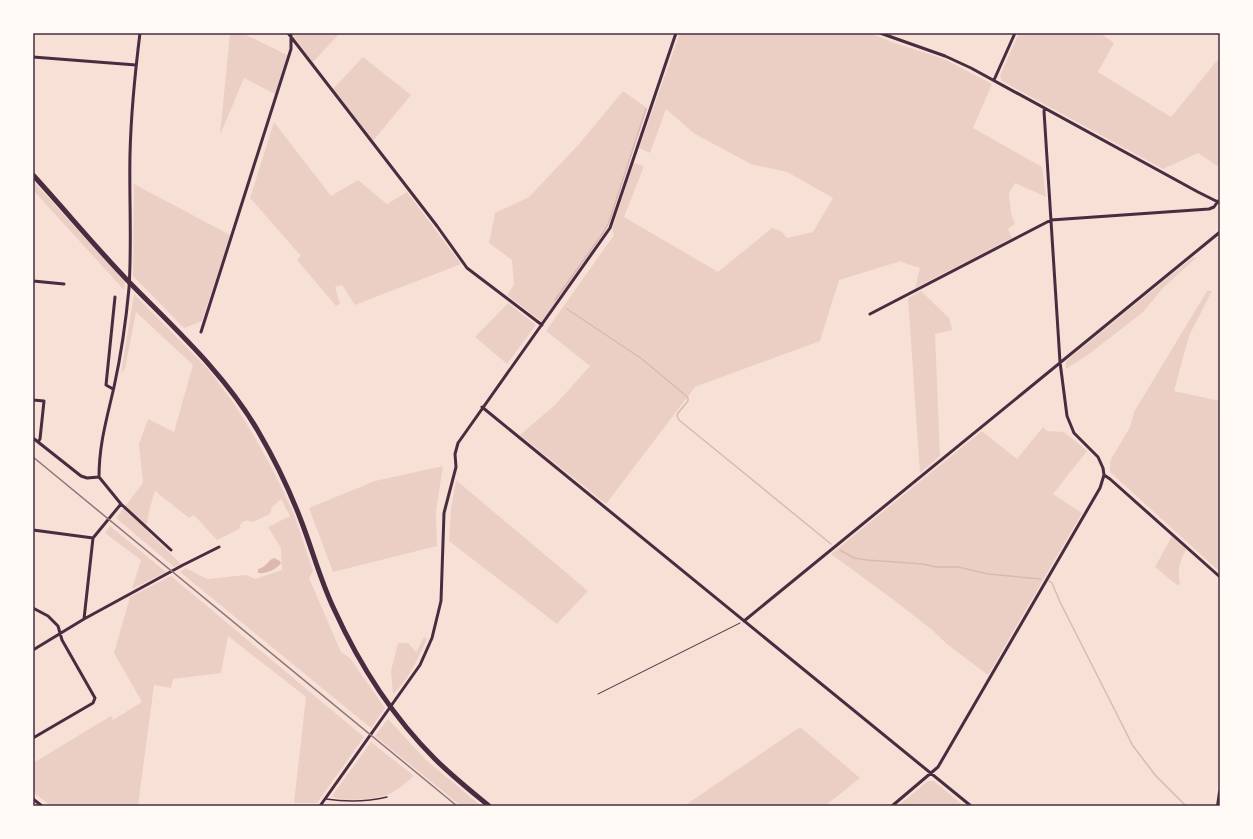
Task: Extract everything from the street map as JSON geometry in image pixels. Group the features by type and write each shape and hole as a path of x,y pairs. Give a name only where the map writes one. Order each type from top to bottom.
{"main road":[{"path":"33,175 129,281 211,366 237,399 257,430 292,496 333,607 354,651 377,688 412,735 434,758 489,806"}],"street":[{"path":"140,33 136,64 130,154 130,255 128,301 114,389 102,434 99,477 121,504 171,550"},
{"path":"320,806 420,664 432,638 441,601 444,513 456,467 456,448 458,443 610,228 676,33"},
{"path":"870,314 1051,220 1210,209 1219,202 1198,192 994,80 945,56 880,33"},
{"path":"994,80 1015,33"},
{"path":"290,34 438,226 467,268 542,325"},
{"path":"201,332 288,57 290,49 290,34"},
{"path":"33,57 136,64"},
{"path":"892,806 938,767 1100,488 1104,475 1104,468 1098,458 1079,440 1069,425 1067,416 1060,362 1045,109"},
{"path":"744,621 1220,232"},
{"path":"33,281 64,284"},
{"path":"114,389 106,385 115,297"},
{"path":"33,400 44,401 40,439 38,442"},
{"path":"482,407 971,806"},
{"path":"33,438 81,476 87,478 99,477"},
{"path":"1104,475 1220,577"},
{"path":"84,619 93,538 121,504"},
{"path":"33,530 93,538"},
{"path":"33,650 84,619 219,547"},
{"path":"33,608 38,609 48,616 58,626 62,640 95,698 93,703 33,738"},
{"path":"1218,806 1220,792"},
{"path":"33,799 42,806"}],"lane":[{"path":"325,798 344,802 369,801 387,797"}],"path":[{"path":"598,694 744,621"}],"shaded area":[{"path":"230,33 242,33 287,55 275,94 244,78 220,135"},
{"path":"293,33 340,33 313,62 292,35"},
{"path":"680,33 870,33 944,59 992,84 973,128 1042,167 1046,197 1015,183 1009,193 1011,213 1015,224 1008,229 1012,238 915,288 920,268 901,261 839,280 820,341 695,387 606,504 520,435 555,405 590,366 546,331 614,235 612,229 634,163 644,166 624,217 718,272 772,228 781,231 787,238 813,232 833,198 787,172 751,164 695,134 666,109 650,153 639,148"},
{"path":"1019,33 1100,33 1114,43 1098,72 1171,117 1220,57 1219,167 1198,153 1163,169 1002,81 1000,77 1002,71"},
{"path":"363,57 411,95 373,141 333,89"},
{"path":"623,91 647,108 608,227 542,322 507,295 514,285 512,260 489,243 495,213 529,197 579,144"},
{"path":"274,122 331,196 358,180 387,204 407,192 461,264 355,305 342,285 335,287 340,304 336,306 297,260 301,256 250,198"},
{"path":"33,181 125,282 124,290 33,190"},
{"path":"134,184 230,235 202,321 184,328 133,276"},
{"path":"1197,257 1164,287 1142,313 1089,354 1066,369 1066,361 1192,258"},
{"path":"921,291 949,318 952,330 935,334 940,456 920,473 908,298"},
{"path":"1207,291 1212,291 1189,336 1174,391 1220,401 1220,572 1110,472 1110,461 1130,427 1134,412"},
{"path":"134,294 208,369 233,402 275,474 294,514 313,571 309,578 341,652 350,658 385,708 371,728 180,572 186,568 207,579 246,575 255,579 282,570 281,548 268,527 290,516 281,499 272,507 270,514 253,522 244,521 239,529 217,540 194,515 189,518 155,491 150,507 146,530 181,564 174,567 116,518 143,483 139,444 148,419 174,432 193,365 136,312 125,368 121,374"},
{"path":"508,303 536,325 507,364 475,337"},
{"path":"1043,427 1047,431 1064,432 1087,451 1053,494 1082,513 988,675 948,645 931,629 895,601 831,554 982,431 1017,459"},
{"path":"443,466 436,511 437,546 333,572 309,508 375,481"},
{"path":"456,480 588,591 557,624 449,541 451,509"},
{"path":"110,526 166,572 132,589 141,560 105,533"},
{"path":"1172,536 1186,549 1180,565 1180,583 1178,586 1155,567"},
{"path":"274,558 281,563 276,568 264,573 258,573 258,569"},
{"path":"171,576 364,737 317,803 294,803 306,697 228,636 221,673 173,679 171,688 154,685 138,806 51,806 33,792 33,763 111,716 113,720 142,702 114,653 130,597"},
{"path":"424,637 427,639 413,668 404,682 393,694 391,671 398,643 408,643 416,652"},
{"path":"388,719 425,759 481,806 461,806 375,736"},
{"path":"800,727 860,778 825,806 684,806"},
{"path":"371,742 414,776 394,791 379,797 352,800 332,796"},
{"path":"928,781 934,781 964,806 898,806"}],"waterway":[{"path":"555,300 603,233 609,222 646,109"},
{"path":"567,309 642,359 685,395 688,398 688,401 678,413 677,416 679,420 831,544"},
{"path":"840,550 854,558 867,560 923,564 936,567 958,567 988,574 1041,579"},
{"path":"1049,581 1052,583 1060,602 1133,746 1156,776 1186,806"}],"railway":[{"path":"33,457 457,806"}]}
